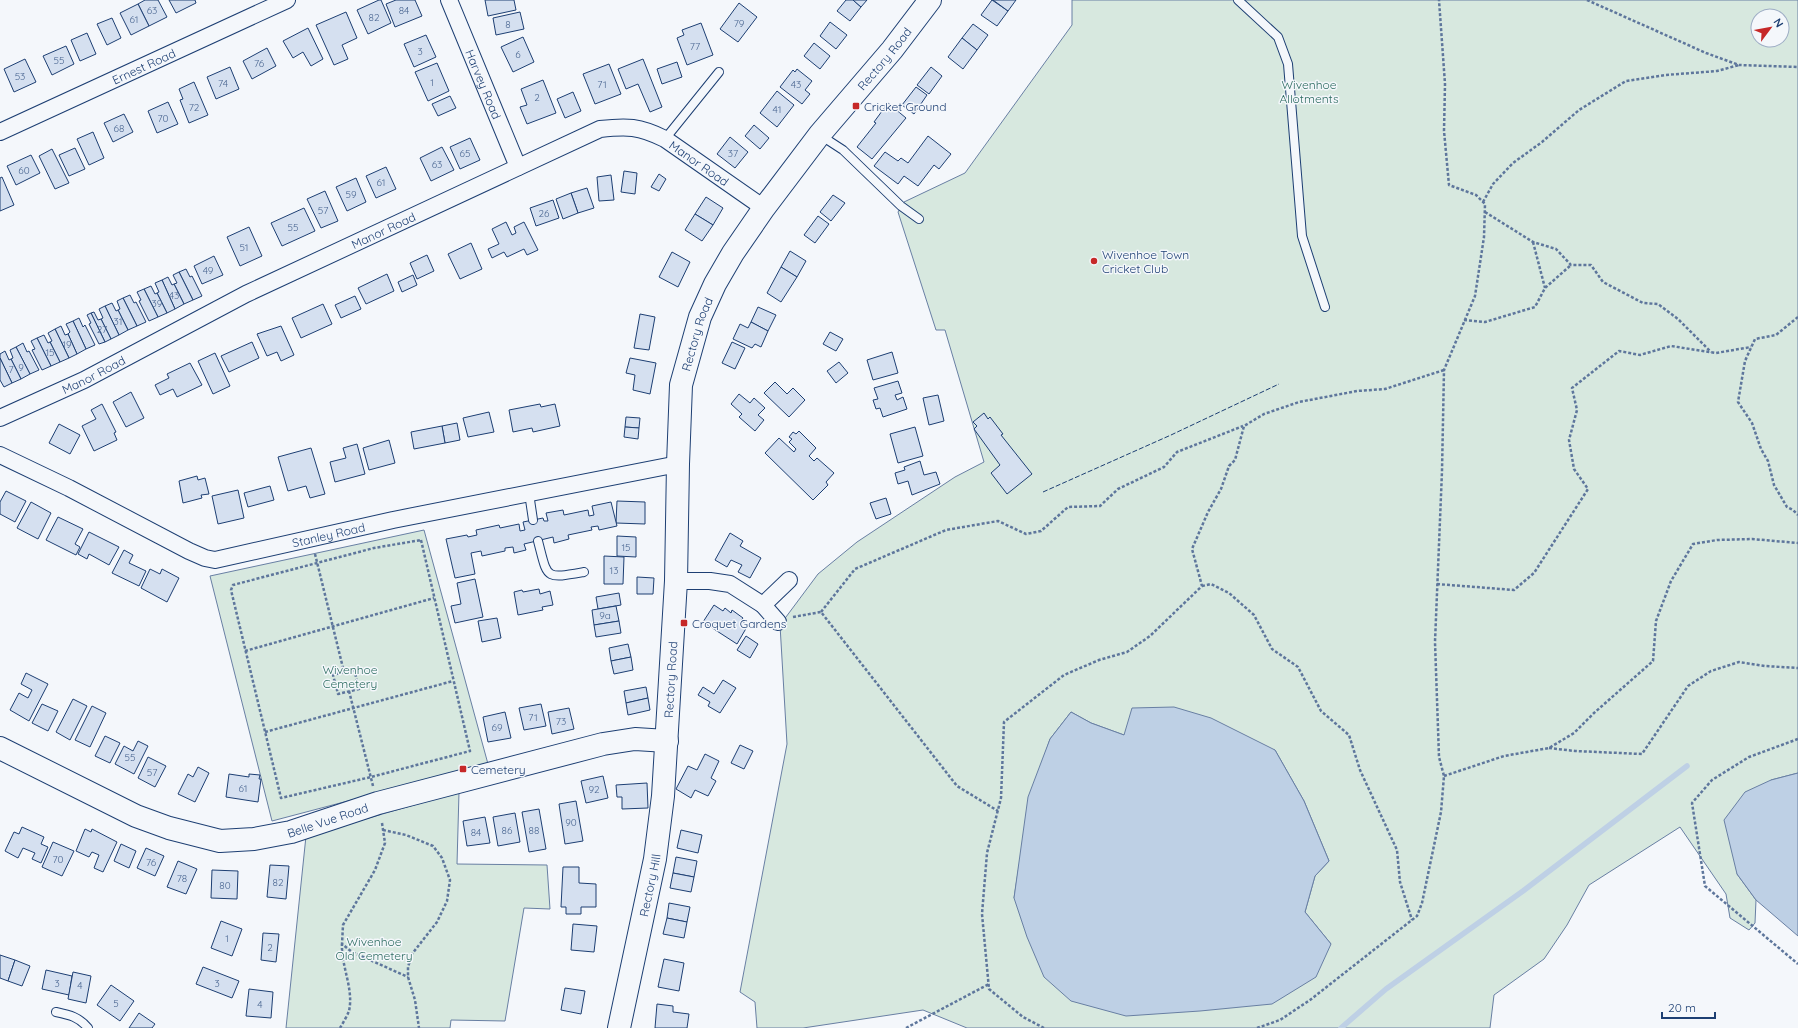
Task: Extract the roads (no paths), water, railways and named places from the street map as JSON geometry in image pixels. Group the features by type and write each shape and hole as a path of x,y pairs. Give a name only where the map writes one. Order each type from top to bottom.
{"street":[{"name":"Ernest Road","path":"0,132 286,0"},
{"name":"Harvey Road","path":"449,0 518,168"},
{"name":"Rectory Road","path":"667,741 676,581 681,386 700,317 715,284 733,253 764,208 820,134 892,50 930,0"},
{"name":"Manor Road","path":"0,418 84,380 246,294 600,129 627,126 650,131 665,138 764,208"},
{"name":"Stanley Road","path":"0,455 205,558 215,560 312,537 678,464"},
{"path":"763,605 789,580"},
{"path":"676,581 710,581 730,584 763,605 778,622"},
{"name":"Belle Vue Road","path":"0,748 136,816 169,828 220,841 269,837 291,832 378,803 603,744 635,740 667,741"},
{"name":"Rectory Hill","path":"619,1028 655,858 663,796 667,741"}],"lane":[{"path":"1238,0 1278,37 1288,64 1302,236 1325,307"},
{"path":"665,138 719,72"},
{"path":"820,134 843,150 901,206 919,219"},
{"path":"529,493 533,520"},
{"path":"538,541 545,568 549,574 553,576 560,576 584,572"},
{"path":"56,1012 72,1015 80,1019 88,1028"}],"water":[{"path":"1174,707 1211,718 1275,750 1304,801 1329,861 1315,876 1305,912 1331,944 1316,977 1272,1004 1126,1016 1071,1001 1044,977 1027,937 1014,898 1028,797 1050,739 1071,712 1091,723 1124,735 1132,708"},
{"path":"1798,773 1798,936 1756,900 1737,874 1724,820 1745,792 1771,780"}],"waterway":[{"path":"1341,1028 1386,989 1523,891 1687,766"}],"place":[{"name":"Cricket Ground","path":"856,106"},
{"name":"Wivenhoe Town Cricket Club","path":"1094,261"},
{"name":"Croquet Gardens","path":"684,623"},
{"name":"Cemetery","path":"463,769"}],"park label":[{"name":"Wivenhoe Allotments","path":"1309,91"},
{"name":"Wivenhoe Cemetery","path":"350,676"},
{"name":"Wivenhoe Old Cemetery","path":"374,948"}]}
